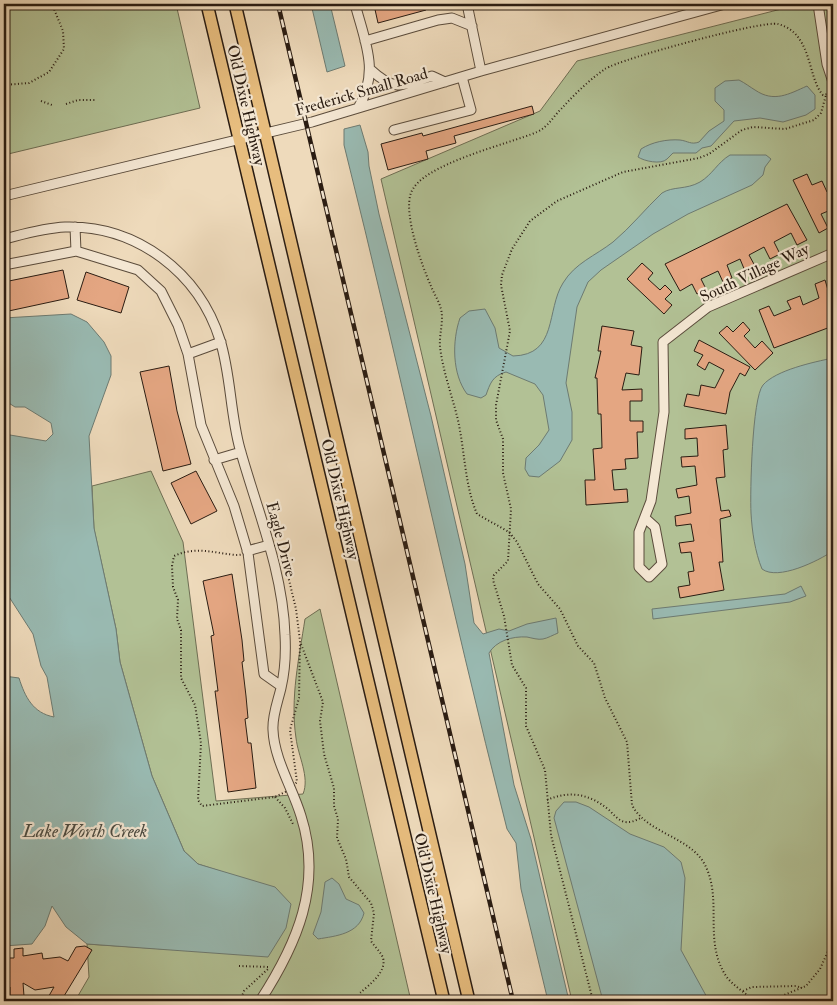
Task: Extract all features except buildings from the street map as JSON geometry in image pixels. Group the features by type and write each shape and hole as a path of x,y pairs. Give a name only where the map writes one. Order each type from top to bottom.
{"main road":[{"name":"Old Dixie Highway","path":"207,4 444,1001"},
{"name":"Old Dixie Highway","path":"235,4 469,1001"}],"street":[{"path":"356,4 371,70 366,92 358,108"},
{"path":"467,4 481,71"},
{"name":"Frederick Small Road","path":"4,196 266,133 481,71 725,4"},
{"path":"818,4 827,64 833,82"},
{"path":"365,40 452,18 472,26"},
{"path":"371,70 390,85 400,86 432,76 445,82"},
{"path":"394,130 470,110 462,77"},
{"path":"75,228 76,251"},
{"name":"Eagle Drive","path":"4,239 43,230 75,228 91,229 125,237 156,253 172,265 201,298 221,342 232,416 270,546 279,582 284,619 285,654 272,733 306,832 309,883 304,913 296,937 260,1001"},
{"path":"4,266 76,251 138,270 160,291 178,325 188,354 201,425 234,506 248,552 264,674 281,686"},
{"name":"South Village Way","path":"645,518 655,527 662,564 649,577 638,567 639,532 651,501 664,412 663,342 708,307 833,253"},
{"path":"188,354 221,342"},
{"path":"214,460 241,452"},
{"path":"248,552 270,546"}],"path":[{"path":"4,85 29,83 48,72 64,50 63,31 52,4"},
{"path":"754,1001 732,983 718,960 712,934 712,890 704,864 688,848 640,818 632,805 629,793 627,742 617,717 605,698 594,663 578,646 560,609 538,584 523,552 509,532 482,519 473,504 457,416 443,365 439,336 441,309 428,278 410,219 410,194 415,185 423,178 455,162 544,128 581,89 615,63 751,26 776,23 785,26 795,34 811,60 819,90 826,95"},
{"path":"826,95 833,93"},
{"path":"593,1001 558,866 548,814 545,770 526,726 526,688 512,665 493,580 494,575 508,561 511,509 503,473 503,439 496,420 500,377 510,331 501,294 502,275 519,237 530,221 541,211 608,177 623,172 669,165 704,156 742,130 753,127 785,129 814,120 821,113 826,95"},
{"path":"66,104 78,100 96,100"},
{"path":"41,101 52,105"},
{"path":"270,546 274,546 282,551 296,608 300,642 299,698 290,730 297,782 291,789 275,797 202,806 198,800 201,743 195,705 181,678 181,630 177,619 178,600 173,587 172,566 174,556 183,552 198,550 235,554 270,546"},
{"path":"300,642 323,702 320,721 324,754 334,788 334,806 338,819 337,838 346,859 349,877 371,903 374,913 371,941 383,957 383,967 372,983 360,993"},
{"path":"547,800 560,794 571,793 598,801 619,820 626,822 640,818"},
{"path":"275,797 285,808 296,829"},
{"path":"776,1001 784,995 806,986 820,969 833,940"},
{"path":"240,1001 244,991 273,963"},
{"path":"239,966 268,969"},
{"path":"743,991 752,987 781,986 802,988"}],"green space":[{"path":"4,4 176,4 200,108 4,155"},
{"path":"801,4 833,4 833,1001 572,1001 381,179 540,111 577,61"},
{"path":"151,471 183,542 216,801 303,794 305,781 294,723 296,678 305,619 320,609 411,1001 75,1001 89,977 87,944 164,949 232,875 198,864 184,851 152,776 120,662 116,629 94,529 92,486"}],"water":[{"path":"311,4 330,4 345,66 327,72"},
{"path":"739,80 762,94 775,97 807,86 815,95 815,109 806,115 783,122 760,118 734,121 711,146 702,148 696,153 673,153 661,162 648,161 638,157 641,149 650,144 675,140 692,143 699,142 709,131 724,121 724,110 715,101 715,88 725,81"},
{"path":"360,125 368,152 379,214 431,416 465,564 474,623 483,634 499,629 509,631 527,624 556,618 558,633 541,639 527,637 510,638 500,642 489,653 514,785 531,839 569,1001 548,1001 521,889 516,843 507,829 465,658 344,145 344,129"},
{"path":"730,155 766,155 771,159 765,167 763,175 752,185 688,214 653,234 601,270 588,282 577,307 566,383 572,412 572,440 560,461 539,477 529,476 525,469 526,458 539,445 549,430 543,395 535,384 506,372 495,378 490,384 486,395 481,398 467,394 458,377 455,357 457,327 460,318 469,311 485,309 495,328 499,348 513,356 527,354 537,348 544,340 563,283 573,270 613,242 662,193 700,182"},
{"name":"Lake Worth Creek","path":"71,314 87,322 104,342 111,356 111,375 89,436 94,528 116,629 120,662 152,776 184,851 198,864 275,887 291,904 286,928 268,957 87,944 66,927 52,906 45,926 32,944 4,946 4,676 19,678 27,698 35,708 54,717 47,677 41,666 33,634 4,589 4,434 46,441 53,434 51,423 25,407 15,407 4,400 4,318"},
{"path":"833,358 833,448 830,461 833,472 833,551 818,560 798,568 778,573 769,572 762,569 757,556 751,513 752,446 759,393 763,385 777,375 796,367"},
{"path":"801,586 806,596 790,602 653,619 652,609 785,594"},
{"path":"564,802 576,802 589,807 630,834 664,847 681,862 685,878 681,950 709,1001 603,1001 554,818 556,811"},
{"path":"332,878 339,884 346,899 359,905 364,913 361,920 352,930 339,935 318,939 313,934 321,912 325,882"}],"railway":[{"path":"278,4 513,1001"}]}
